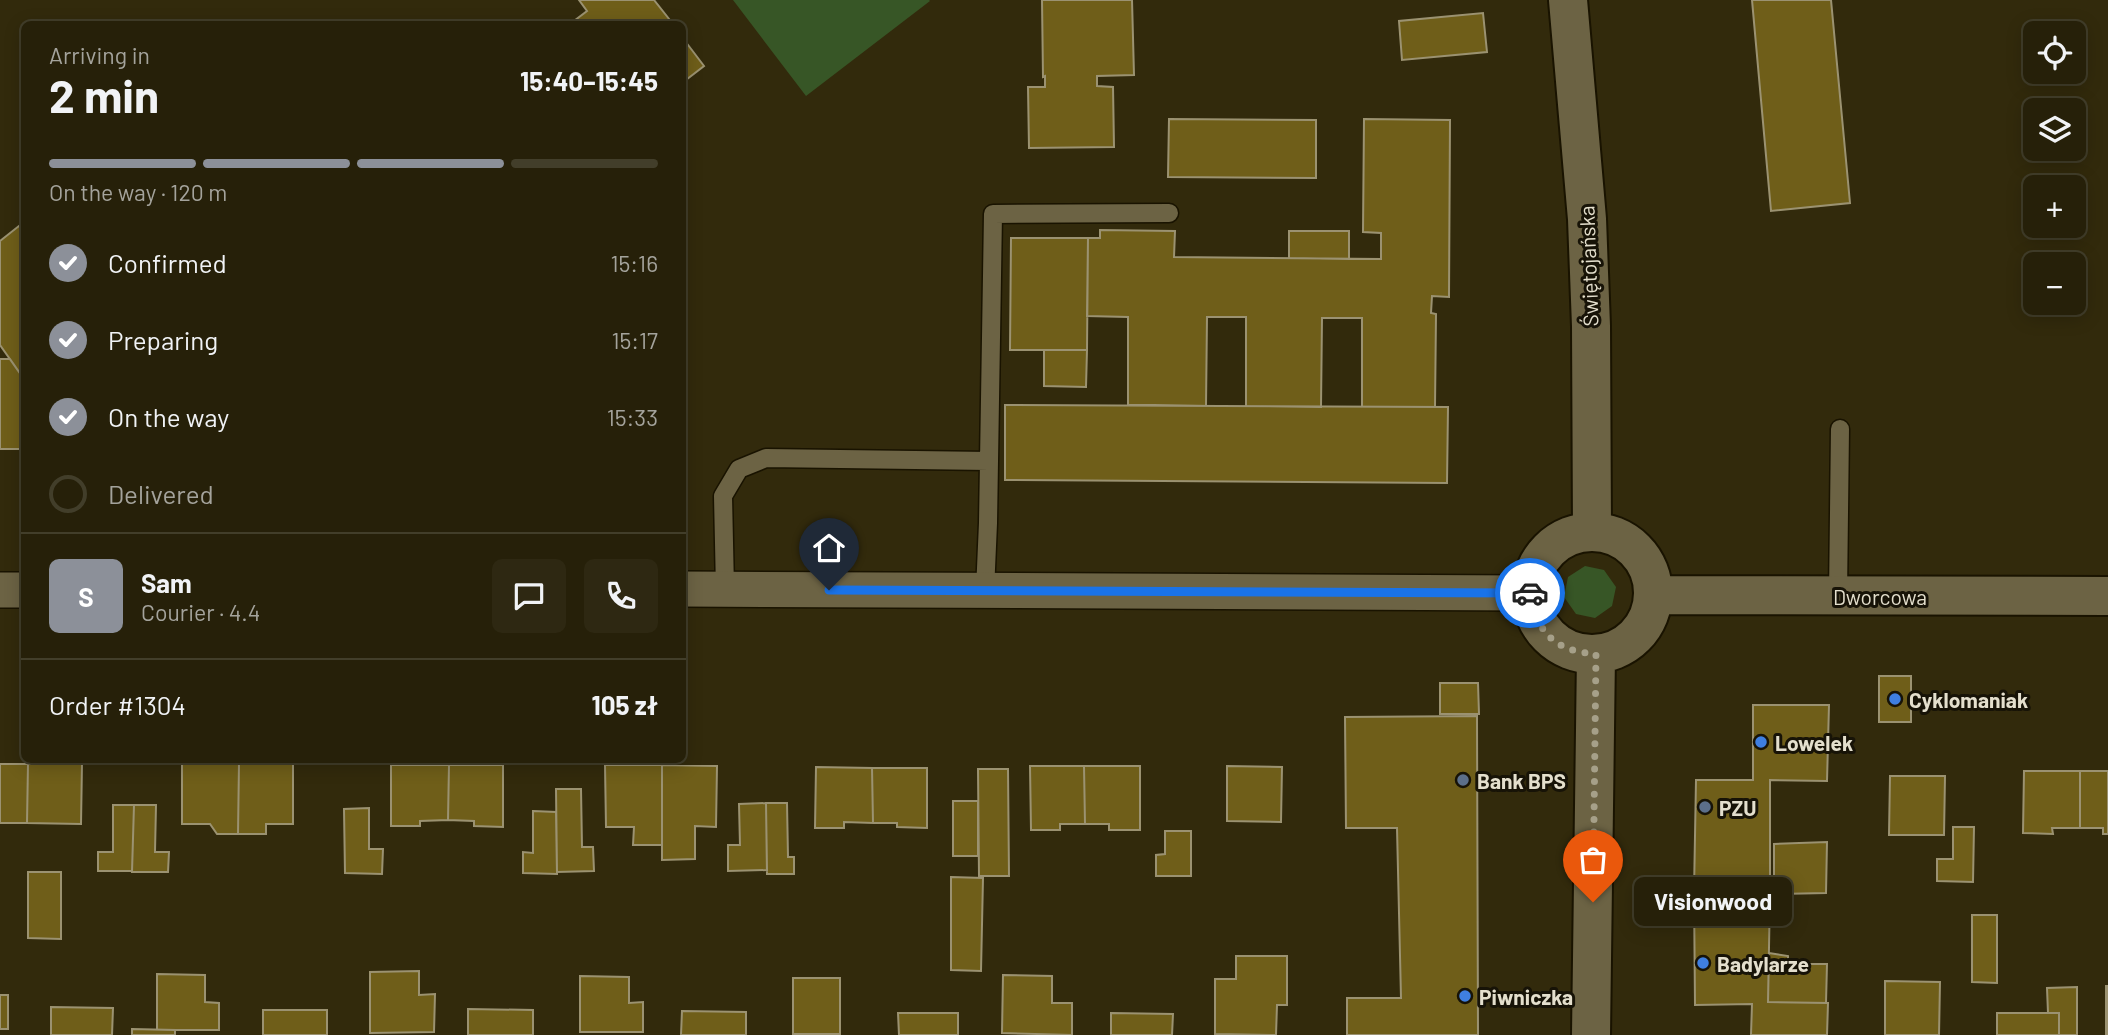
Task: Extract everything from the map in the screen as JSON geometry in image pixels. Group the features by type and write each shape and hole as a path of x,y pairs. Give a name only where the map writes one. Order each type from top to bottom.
{"street":[{"name":"Świętojańska","path":"1568,0 1587,219 1591,326 1592,532"},
{"path":"1592,532 1611,535 1629,545 1642,559 1650,576 1653,595 1650,613 1642,629 1629,642 1614,651 1596,654 1576,653 1558,644 1543,631 1534,613 1530,593 1533,575 1542,557 1556,544 1573,535 1592,532"},
{"path":"686,589 1530,593"},
{"path":"0,590 21,590"},
{"name":"Dworcowa","path":"1653,595 2108,596"},
{"path":"1591,1035 1596,654"}],"lane":[{"path":"985,591 993,214 1169,213"},
{"path":"1838,596 1840,429"},
{"path":"725,589 723,495 739,469 766,458 989,461"}],"green space":[{"path":"733,0 929,0 930,1 806,96"},
{"path":"1585,566 1604,570 1616,587 1612,606 1595,618 1576,614 1564,597 1568,577"}],"building":[{"path":"579,0 654,0 671,21 574,21 587,11"},
{"path":"1042,0 1132,0 1134,75 1097,76 1097,86 1113,87 1114,147 1029,148 1028,87 1045,87"},
{"path":"1752,0 1831,0 1850,203 1771,211"},
{"path":"1483,13 1487,52 1402,60 1399,21"},
{"path":"686,42 704,66 686,80"},
{"path":"1169,119 1316,120 1316,178 1168,177"},
{"path":"1364,119 1450,120 1449,297 1432,296 1431,313 1436,314 1435,407 1362,407 1362,318 1322,318 1321,407 1246,406 1246,317 1207,317 1206,406 1128,405 1128,317 1087,316 1088,238 1100,238 1100,230 1175,231 1174,257 1381,259 1381,233 1363,232"},
{"path":"21,224 21,375 0,345 0,241"},
{"path":"1289,231 1349,231 1349,259 1289,258"},
{"path":"1011,238 1088,238 1087,350 1010,350"},
{"path":"1044,350 1087,350 1086,387 1044,386"},
{"path":"0,359 10,359 21,375 21,449 0,449"},
{"path":"1005,405 1448,407 1447,483 1005,480"},
{"name":"Cyklomaniak","path":"1879,676 1911,676 1911,722 1879,722"},
{"path":"1440,683 1478,683 1479,714 1440,714"},
{"path":"1753,705 1829,705 1827,781 1770,780 1770,893 1694,892 1696,780 1753,780"},
{"path":"1477,716 1478,1035 1347,1035 1347,998 1401,998 1397,828 1346,828 1345,717"},
{"path":"82,763 81,824 27,823 28,764"},
{"path":"182,763 239,763 238,834 217,834 210,824 182,824"},
{"path":"239,763 293,764 293,824 266,824 266,834 238,834"},
{"path":"0,764 28,764 27,823 0,823"},
{"path":"391,765 449,765 448,820 420,821 420,826 391,826"},
{"path":"449,765 503,765 503,827 474,826 474,821 448,820"},
{"path":"605,765 662,765 662,845 633,845 634,827 606,827"},
{"path":"662,765 717,766 716,827 695,826 695,859 662,860"},
{"path":"1030,766 1084,766 1085,824 1060,824 1060,830 1031,830"},
{"path":"1084,766 1140,766 1140,830 1109,830 1109,824 1085,824"},
{"path":"1227,766 1282,767 1281,822 1227,821"},
{"path":"816,767 872,768 873,823 844,822 844,828 815,828"},
{"path":"872,768 927,768 927,828 897,827 897,823 873,823"},
{"path":"978,769 1008,769 1009,876 979,876"},
{"path":"2024,771 2080,771 2080,828 2052,828 2053,834 2023,833"},
{"path":"2080,771 2108,771 2108,834 2103,834 2103,828 2080,828"},
{"path":"1890,776 1945,776 1944,835 1889,835"},
{"path":"556,789 581,789 582,847 593,847 594,871 557,872"},
{"path":"953,801 978,801 978,856 953,856"},
{"path":"766,803 767,870 728,871 728,845 740,845 739,804"},
{"path":"766,803 787,803 788,857 794,857 794,874 767,874"},
{"path":"113,805 134,805 132,871 98,871 98,852 113,852"},
{"path":"134,805 156,805 155,852 169,852 168,872 132,872"},
{"path":"369,808 369,849 383,849 382,874 345,873 344,809"},
{"path":"533,811 556,812 557,874 523,873 523,852 533,853"},
{"path":"1953,827 1974,827 1973,882 1937,881 1937,859 1953,859"},
{"path":"1165,831 1191,831 1191,876 1156,876 1156,855 1165,854"},
{"path":"1827,842 1826,893 1774,894 1774,844"},
{"path":"28,872 61,872 61,939 28,938"},
{"path":"951,877 983,878 981,971 951,970"},
{"path":"1694,892 1770,893 1768,1002 1828,1003 1827,1035 1751,1035 1752,1004 1695,1005"},
{"path":"1972,915 1997,915 1997,983 1972,982"},
{"path":"1769,953 1788,956 1788,964 1827,964 1826,1003 1768,1002"},
{"path":"1236,956 1287,956 1287,1005 1277,1005 1276,1035 1215,1034 1215,979 1236,979"},
{"path":"419,971 419,995 435,994 434,1032 370,1033 370,972"},
{"path":"157,974 205,975 205,1002 219,1003 219,1030 157,1030"},
{"path":"1003,975 1052,976 1052,1003 1072,1003 1072,1035 1002,1033"},
{"path":"580,976 629,977 629,1003 643,1002 643,1032 580,1032"},
{"path":"793,978 840,978 840,1034 793,1034"},
{"path":"1885,981 1940,982 1939,1035 1885,1035"},
{"path":"2108,986 2108,1035 2106,1035"},
{"path":"2077,987 2077,1035 2059,1035 2059,1013 2048,1013 2047,988"},
{"path":"0,995 8,995 8,1029 0,1029"},
{"path":"51,1007 113,1008 112,1035 51,1035"},
{"path":"468,1009 533,1010 533,1035 468,1035"},
{"path":"263,1010 327,1010 327,1035 263,1035"},
{"path":"682,1011 746,1012 746,1035 681,1035"},
{"path":"898,1013 958,1013 958,1035 899,1035"},
{"path":"1111,1013 1173,1014 1172,1035 1111,1035"},
{"path":"1997,1013 2059,1013 2059,1035 1997,1035"},
{"path":"132,1029 175,1030 175,1035 132,1035"}],"way so far":[{"path":"1530,593 1534,613 1543,631 1558,644 1576,653 1596,654 1593,902"}],"place":[{"name":"Cyklomaniak","path":"1895,699"},
{"name":"Lowelek","path":"1761,742"},
{"name":"Bank BPS","path":"1463,780"},
{"name":"PZU","path":"1705,807"},
{"name":"Visionwood","path":"1593,902"},
{"name":"Badylarze","path":"1703,963"},
{"name":"Piwniczka","path":"1465,996"}],"route":[{"path":"829,590 1530,593"}]}
